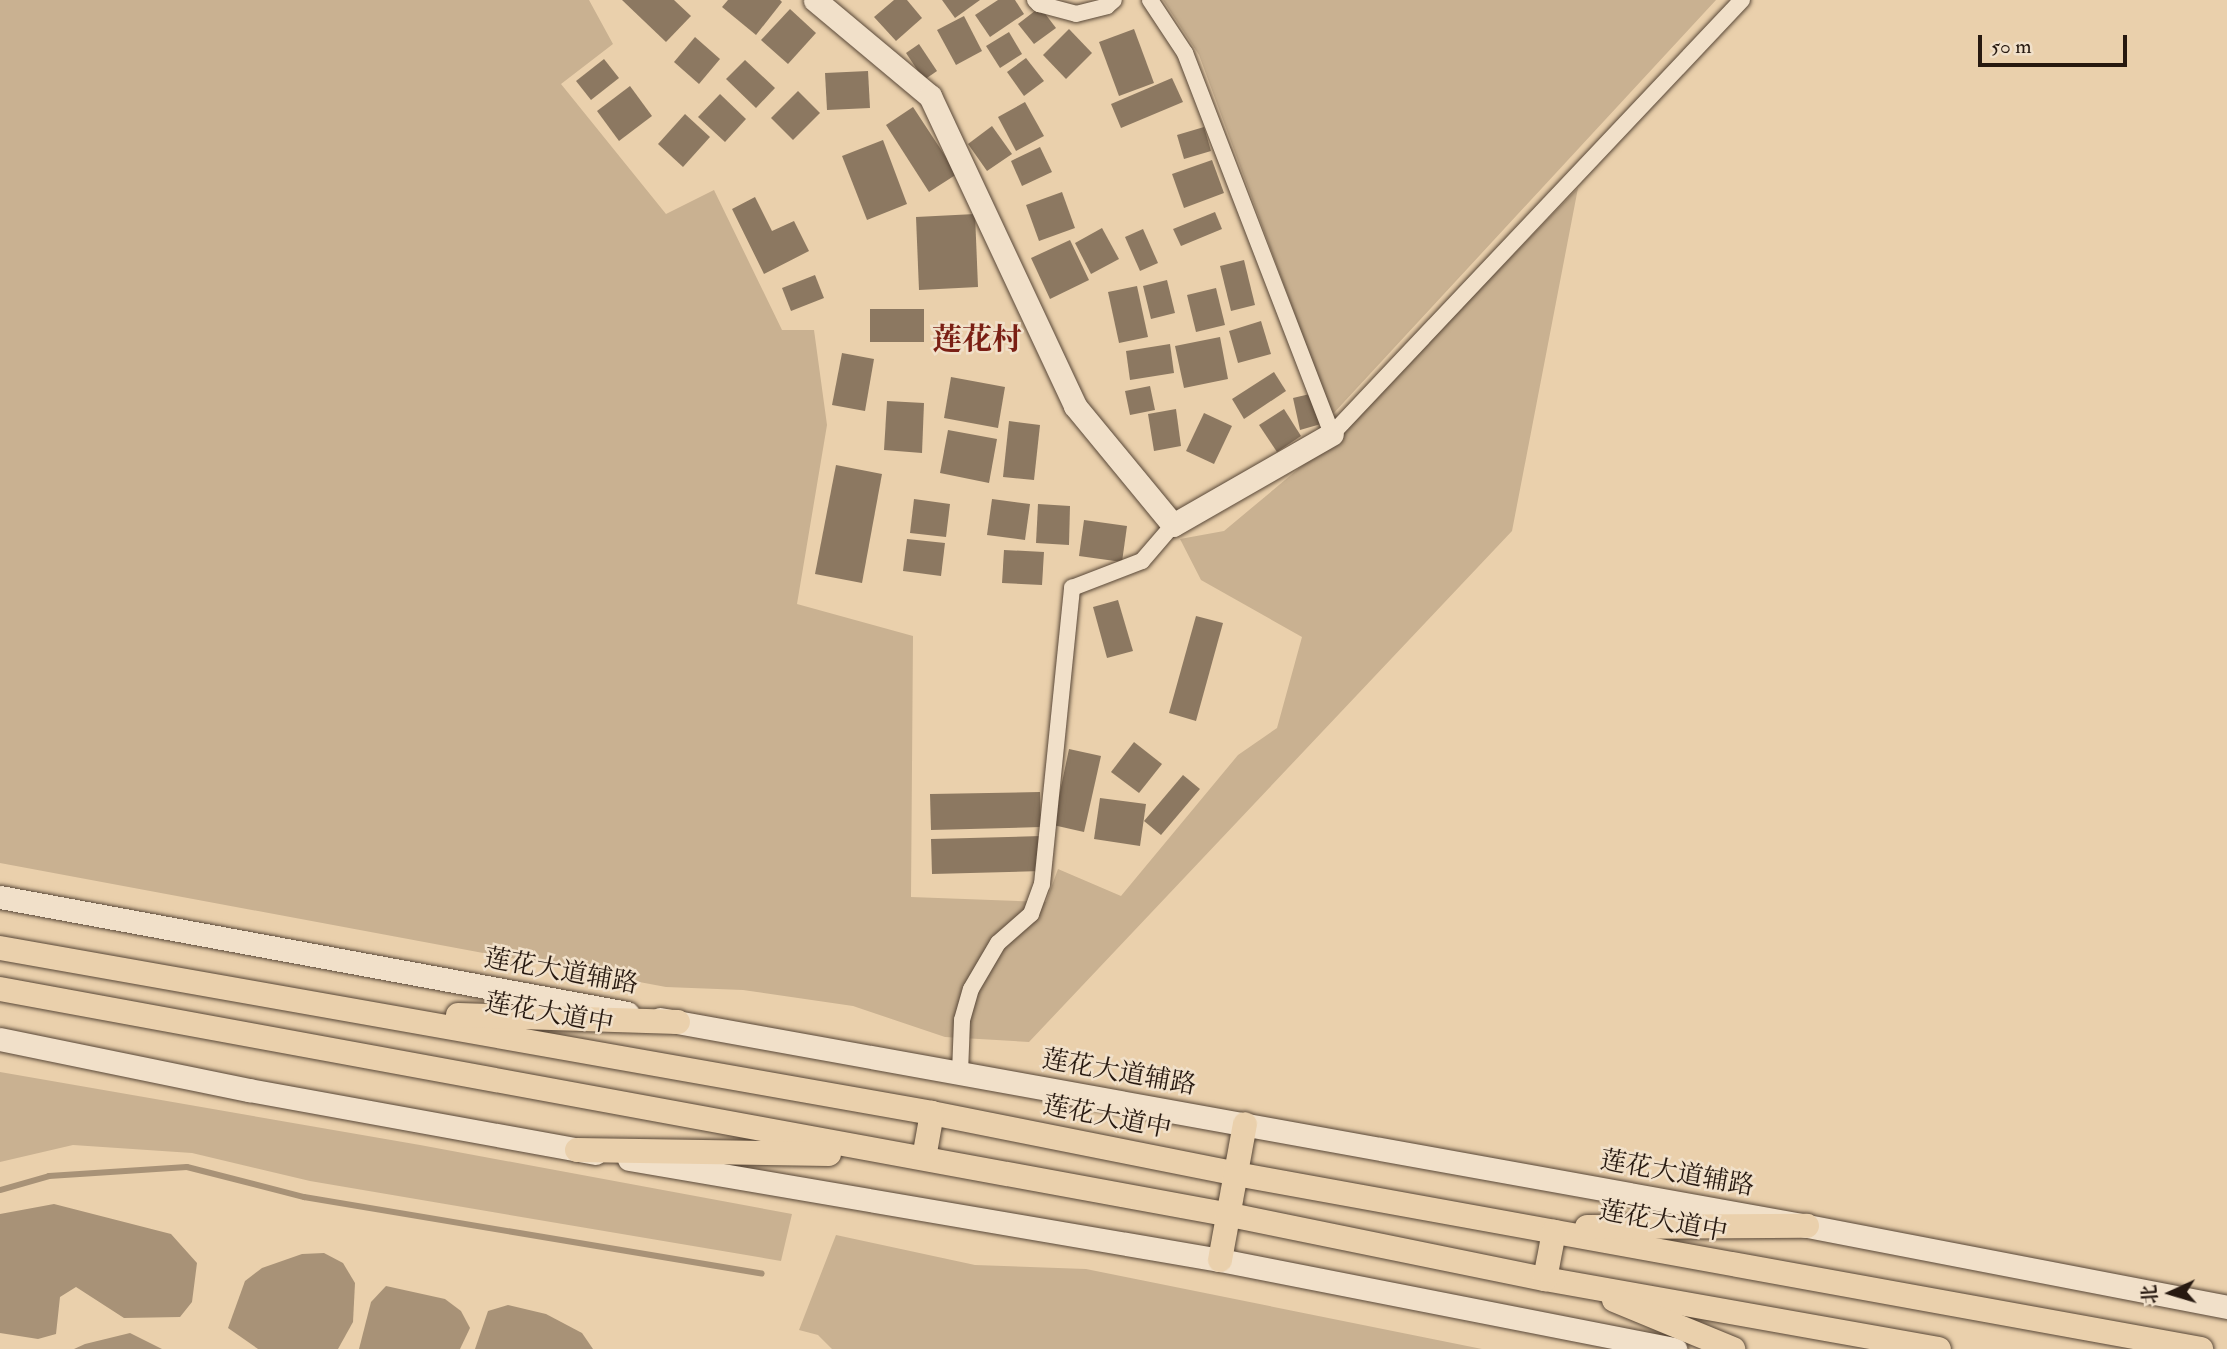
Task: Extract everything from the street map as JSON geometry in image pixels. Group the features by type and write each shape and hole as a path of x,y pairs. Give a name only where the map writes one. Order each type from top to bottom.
{"main road":[{"name":"莲花大道中","path":"0,948 932,1113 1236,1174 2201,1349"},
{"path":"0,989 924,1158 1556,1280 1939,1349"},
{"path":"373,1012 678,1022"},
{"path":"924,1158 932,1113"},
{"path":"1220,1260 1245,1124"},
{"path":"577,1150 899,1155"},
{"path":"1527,1227 1807,1226"},
{"path":"1554,1232 1556,1280"},
{"path":"1556,1280 1733,1349"}],"street":[{"path":"815,0 930,96 1075,406 1173,524"},
{"path":"1035,0 1039,4 1076,15 1107,6 1114,0"},
{"path":"1150,0 1185,53 1332,433"},
{"path":"960,1073 962,1020 971,989 998,943 1031,914 1042,884 1072,587 1142,561 1173,524 1332,433 1742,0"},
{"name":"莲花大道辅路","path":"0,897 1807,1226 2227,1307"},
{"path":"0,1039 249,1090 577,1150 1220,1260 1675,1349"}],"shaded area":[{"path":"0,0 589,0 613,44 561,84 666,214 714,190 782,330 814,330 827,425 797,604 913,636 911,897 1046,902 1058,869 1121,896 1238,755 1277,728 1302,637 1201,580 1180,539 1224,531 1333,440 1578,188 1512,531 1029,1042 945,1037 853,1006 743,990 666,987 0,863"},
{"path":"1163,0 1716,0 1332,415 1199,55"},
{"path":"0,1072 420,1145 792,1214 781,1261 310,1181 192,1153 73,1145 0,1162"},
{"path":"54,1204 171,1234 197,1263 192,1302 180,1317 124,1318 76,1287 60,1297 56,1334 38,1339 0,1333 0,1214"},
{"path":"836,1235 975,1265 1086,1269 1482,1349 832,1349 818,1335 799,1330"},
{"path":"324,1253 343,1263 355,1283 353,1322 338,1349 258,1349 228,1328 245,1281 262,1268 302,1254"},
{"path":"386,1286 445,1299 461,1311 470,1328 460,1349 359,1349 371,1302"},
{"path":"508,1305 546,1314 582,1333 593,1349 475,1349 488,1311"},
{"path":"130,1333 162,1349 74,1349 85,1344"}],"building":[{"path":"622,0 674,0 691,16 666,42"},
{"path":"728,0 782,2 756,35 722,7"},
{"path":"894,0 907,0 922,18 896,41 874,17"},
{"path":"942,0 980,0 955,18"},
{"path":"998,0 1015,0 1024,14 990,37 975,15"},
{"path":"1040,7 1056,28 1034,44 1018,24"},
{"path":"790,9 816,33 788,64 761,40"},
{"path":"964,16 982,51 956,65 937,30"},
{"path":"1069,29 1092,53 1066,79 1043,55"},
{"path":"1134,29 1154,83 1119,96 1099,42"},
{"path":"1009,32 1022,54 1000,68 986,46"},
{"path":"695,37 720,59 699,84 674,62"},
{"path":"919,44 937,71 924,80 906,53"},
{"path":"1026,58 1044,81 1024,96 1007,72"},
{"path":"604,59 619,78 591,100 576,81"},
{"path":"745,60 775,88 756,108 726,79"},
{"path":"868,71 870,108 827,110 825,73"},
{"path":"1172,78 1183,102 1121,128 1111,104"},
{"path":"630,86 652,116 619,141 597,111"},
{"path":"798,91 820,113 793,140 771,118"},
{"path":"720,94 746,119 725,142 698,117"},
{"path":"1025,102 1044,136 1016,151 998,117"},
{"path":"913,107 957,174 929,192 886,125"},
{"path":"685,114 710,137 683,167 658,144"},
{"path":"992,126 1012,154 987,171 968,144"},
{"path":"1204,127 1211,151 1184,159 1177,135"},
{"path":"883,140 907,204 867,220 842,156"},
{"path":"1040,147 1052,172 1022,186 1011,161"},
{"path":"1212,160 1224,193 1184,208 1172,174"},
{"path":"1062,192 1075,228 1039,241 1026,205"},
{"path":"755,197 772,231 794,221 809,251 764,274 732,209"},
{"path":"1215,212 1222,229 1181,246 1173,229"},
{"path":"975,214 978,287 919,290 916,217"},
{"path":"1102,228 1119,259 1091,274 1075,243"},
{"path":"1143,229 1158,263 1140,271 1125,237"},
{"path":"1070,240 1089,280 1050,299 1031,258"},
{"path":"1244,260 1255,305 1231,311 1220,266"},
{"path":"815,275 824,298 791,311 782,288"},
{"path":"1167,280 1175,313 1151,319 1143,286"},
{"path":"1137,286 1148,337 1119,343 1108,292"},
{"path":"1216,288 1225,325 1196,332 1187,295"},
{"path":"870,309 924,309 924,342 870,342"},
{"path":"1261,321 1271,354 1238,363 1229,331"},
{"path":"1220,337 1228,379 1184,388 1175,346"},
{"path":"1170,344 1174,373 1130,380 1126,351"},
{"path":"842,353 874,359 865,411 832,405"},
{"path":"1274,372 1286,391 1244,419 1232,399"},
{"path":"951,377 1005,387 998,428 944,418"},
{"path":"1150,386 1155,410 1130,415 1125,391"},
{"path":"1314,393 1321,424 1300,430 1293,398"},
{"path":"887,401 924,403 922,453 884,450"},
{"path":"1176,409 1181,446 1154,451 1148,414"},
{"path":"1284,409 1301,436 1277,452 1259,425"},
{"path":"1204,413 1232,426 1214,464 1186,451"},
{"path":"1009,421 1040,425 1034,480 1003,477"},
{"path":"948,430 997,439 989,483 940,473"},
{"path":"836,465 882,474 862,583 815,574"},
{"path":"914,499 950,504 946,537 910,533"},
{"path":"992,499 1030,504 1025,540 987,535"},
{"path":"1038,504 1070,506 1069,545 1036,543"},
{"path":"1084,520 1127,526 1122,562 1079,556"},
{"path":"907,539 945,543 941,576 903,571"},
{"path":"1004,550 1044,552 1042,585 1002,583"},
{"path":"1118,600 1133,651 1107,658 1093,607"},
{"path":"1196,616 1223,623 1196,721 1169,713"},
{"path":"1134,742 1162,764 1139,793 1111,772"},
{"path":"1069,749 1101,756 1084,832 1053,825"},
{"path":"1183,775 1200,789 1161,835 1144,821"},
{"path":"1040,792 1041,827 931,830 930,794"},
{"path":"1100,798 1146,804 1140,846 1094,839"},
{"path":"1041,836 1042,871 932,874 931,839"}],"waterway":[{"path":"0,1190 49,1176 187,1167 304,1197 762,1274"}],"district":[{"name":"莲花村","path":"977,340"}]}
